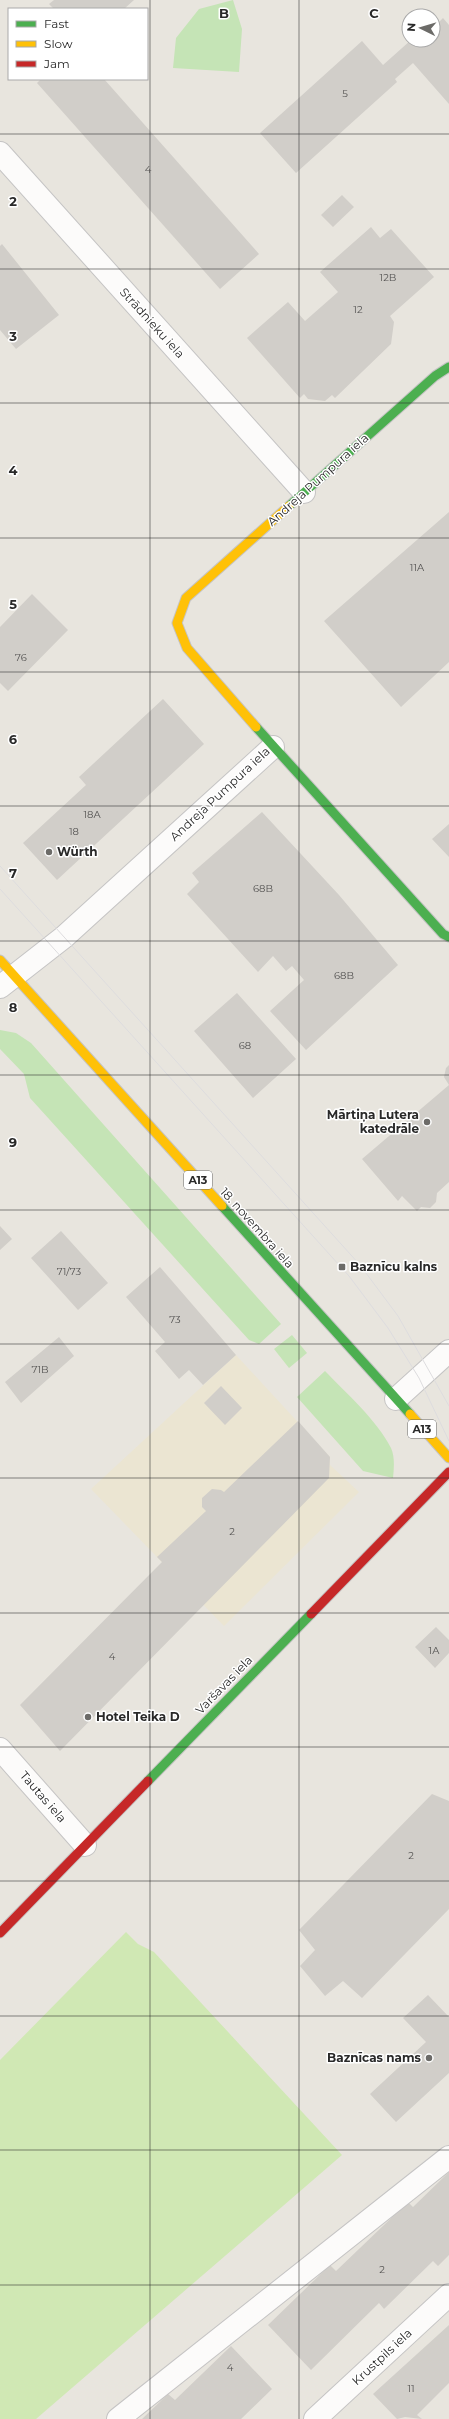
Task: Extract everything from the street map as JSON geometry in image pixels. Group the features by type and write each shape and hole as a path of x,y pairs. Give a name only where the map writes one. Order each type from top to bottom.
{"street":[{"name":"Strādnieku iela","path":"0,153 304,492"},
{"name":"Andreja Pumpura iela","path":"7,982 75,927 273,747 186,648 176,622 186,598 434,376 449,367"},
{"path":"273,747 443,934 449,937"},
{"name":"18. novembra iela","path":"0,960 7,982 396,1399 449,1458"},
{"path":"396,1399 449,1351"},
{"name":"Varšavas iela","path":"0,1933 449,1472"},
{"name":"Tautas iela","path":"0,1748 85,1845"},
{"path":"118,2419 449,2157"},
{"name":"Krustpils iela","path":"315,2419 449,2295"}],"shaded area":[{"path":"236,1355 330,1457 330,1465 359,1492 224,1626 91,1489"}],"green space":[{"path":"233,0 242,29 239,72 173,68 176,38 199,9"},
{"path":"0,1030 16,1033 31,1043 281,1324 259,1344 249,1340 30,1098 24,1074 0,1049"},
{"path":"292,1335 307,1353 289,1368 274,1349"},
{"path":"325,1371 361,1407 385,1437 393,1455 393,1478 363,1471 297,1397"},
{"path":"126,1932 138,1944 154,1952 342,2155 36,2419 0,2419 0,2060"}],"building":[{"path":"54,0 134,0 125,8 53,8 49,4"},
{"path":"443,18 449,25 449,104 413,63 395,79 397,82 296,173 260,133 362,41 383,65 402,48 441,48 441,20"},
{"path":"40,80 105,80 259,254 220,289 37,83"},
{"path":"342,195 354,207 333,227 321,215"},
{"path":"371,227 380,238 391,229 434,277 390,316 394,322 391,344 335,398 332,395 325,401 308,399 304,394 300,398 247,338 288,302 305,321 338,292 320,272"},
{"path":"2,244 59,315 16,349 0,330 0,246"},
{"path":"449,512 449,662 401,707 324,621"},
{"path":"32,594 68,630 8,691 0,683 0,627"},
{"path":"163,699 204,744 57,880 23,843 86,785 79,777"},
{"path":"262,812 339,895 398,965 306,1050 270,1011 304,980 292,966 286,971 273,956 258,972 187,894 199,882 192,873"},
{"path":"449,824 449,857 432,839"},
{"path":"237,993 296,1059 253,1098 194,1031"},
{"path":"449,1065 449,1085 444,1077 446,1068"},
{"name":"Mārtiņa Lutera katedrāle","path":"449,1085 449,1182 437,1193 436,1202 430,1208 421,1207 417,1211 402,1196 398,1201 362,1159"},
{"path":"0,1226 12,1239 0,1250"},
{"path":"61,1231 108,1283 78,1310 31,1258"},
{"path":"160,1267 236,1355 203,1385 189,1370 179,1379 155,1351 165,1342 126,1297"},
{"path":"59,1337 74,1356 21,1403 5,1382"},
{"path":"221,1386 242,1408 225,1425 204,1403"},
{"path":"298,1421 330,1457 329,1478 60,1751 20,1705 162,1562 157,1557 206,1511 202,1507 202,1498 212,1489 221,1490 224,1492"},
{"path":"436,1627 449,1640 449,1653 435,1668 415,1647"},
{"path":"432,1794 449,1801 449,1909 362,1998 343,1981 325,1996 300,1966 315,1950 299,1930"},
{"name":"Baznīcas nams","path":"428,1995 449,2017 449,2073 396,2122 370,2094 426,2042 403,2018"},
{"path":"449,2172 449,2255 438,2266 433,2261 384,2309 379,2303 311,2370 268,2325 330,2265 336,2271 408,2202 413,2207"},
{"path":"449,2325 449,2383 417,2415 422,2419 405,2417 397,2419 373,2394"},
{"path":"231,2346 272,2389 241,2419 142,2419 168,2394 175,2400"}],"tram line":[{"path":"0,866 360,1265 398,1316 449,1406"},
{"path":"0,889 349,1276 388,1328 419,1378 449,1441"}],"traffic: fast":[{"path":"289,506 435,376 449,367"},
{"path":"256,727 443,934 449,937"},
{"path":"222,1206 410,1414"},
{"path":"148,1781 311,1614"}],"traffic: slow":[{"path":"256,727 187,648 177,623 186,598 289,506"},
{"path":"0,960 222,1206"},
{"path":"410,1414 449,1458"}],"traffic: jam":[{"path":"311,1614 449,1472"},
{"path":"0,1933 148,1781"}],"place":[{"name":"Würth","path":"49,852"},
{"name":"Mārtiņa Lutera katedrāle","path":"427,1122"},
{"name":"Baznīcu kalns","path":"342,1267"},
{"name":"Hotel Teika D","path":"88,1717"},
{"name":"Baznīcas nams","path":"429,2058"}]}
